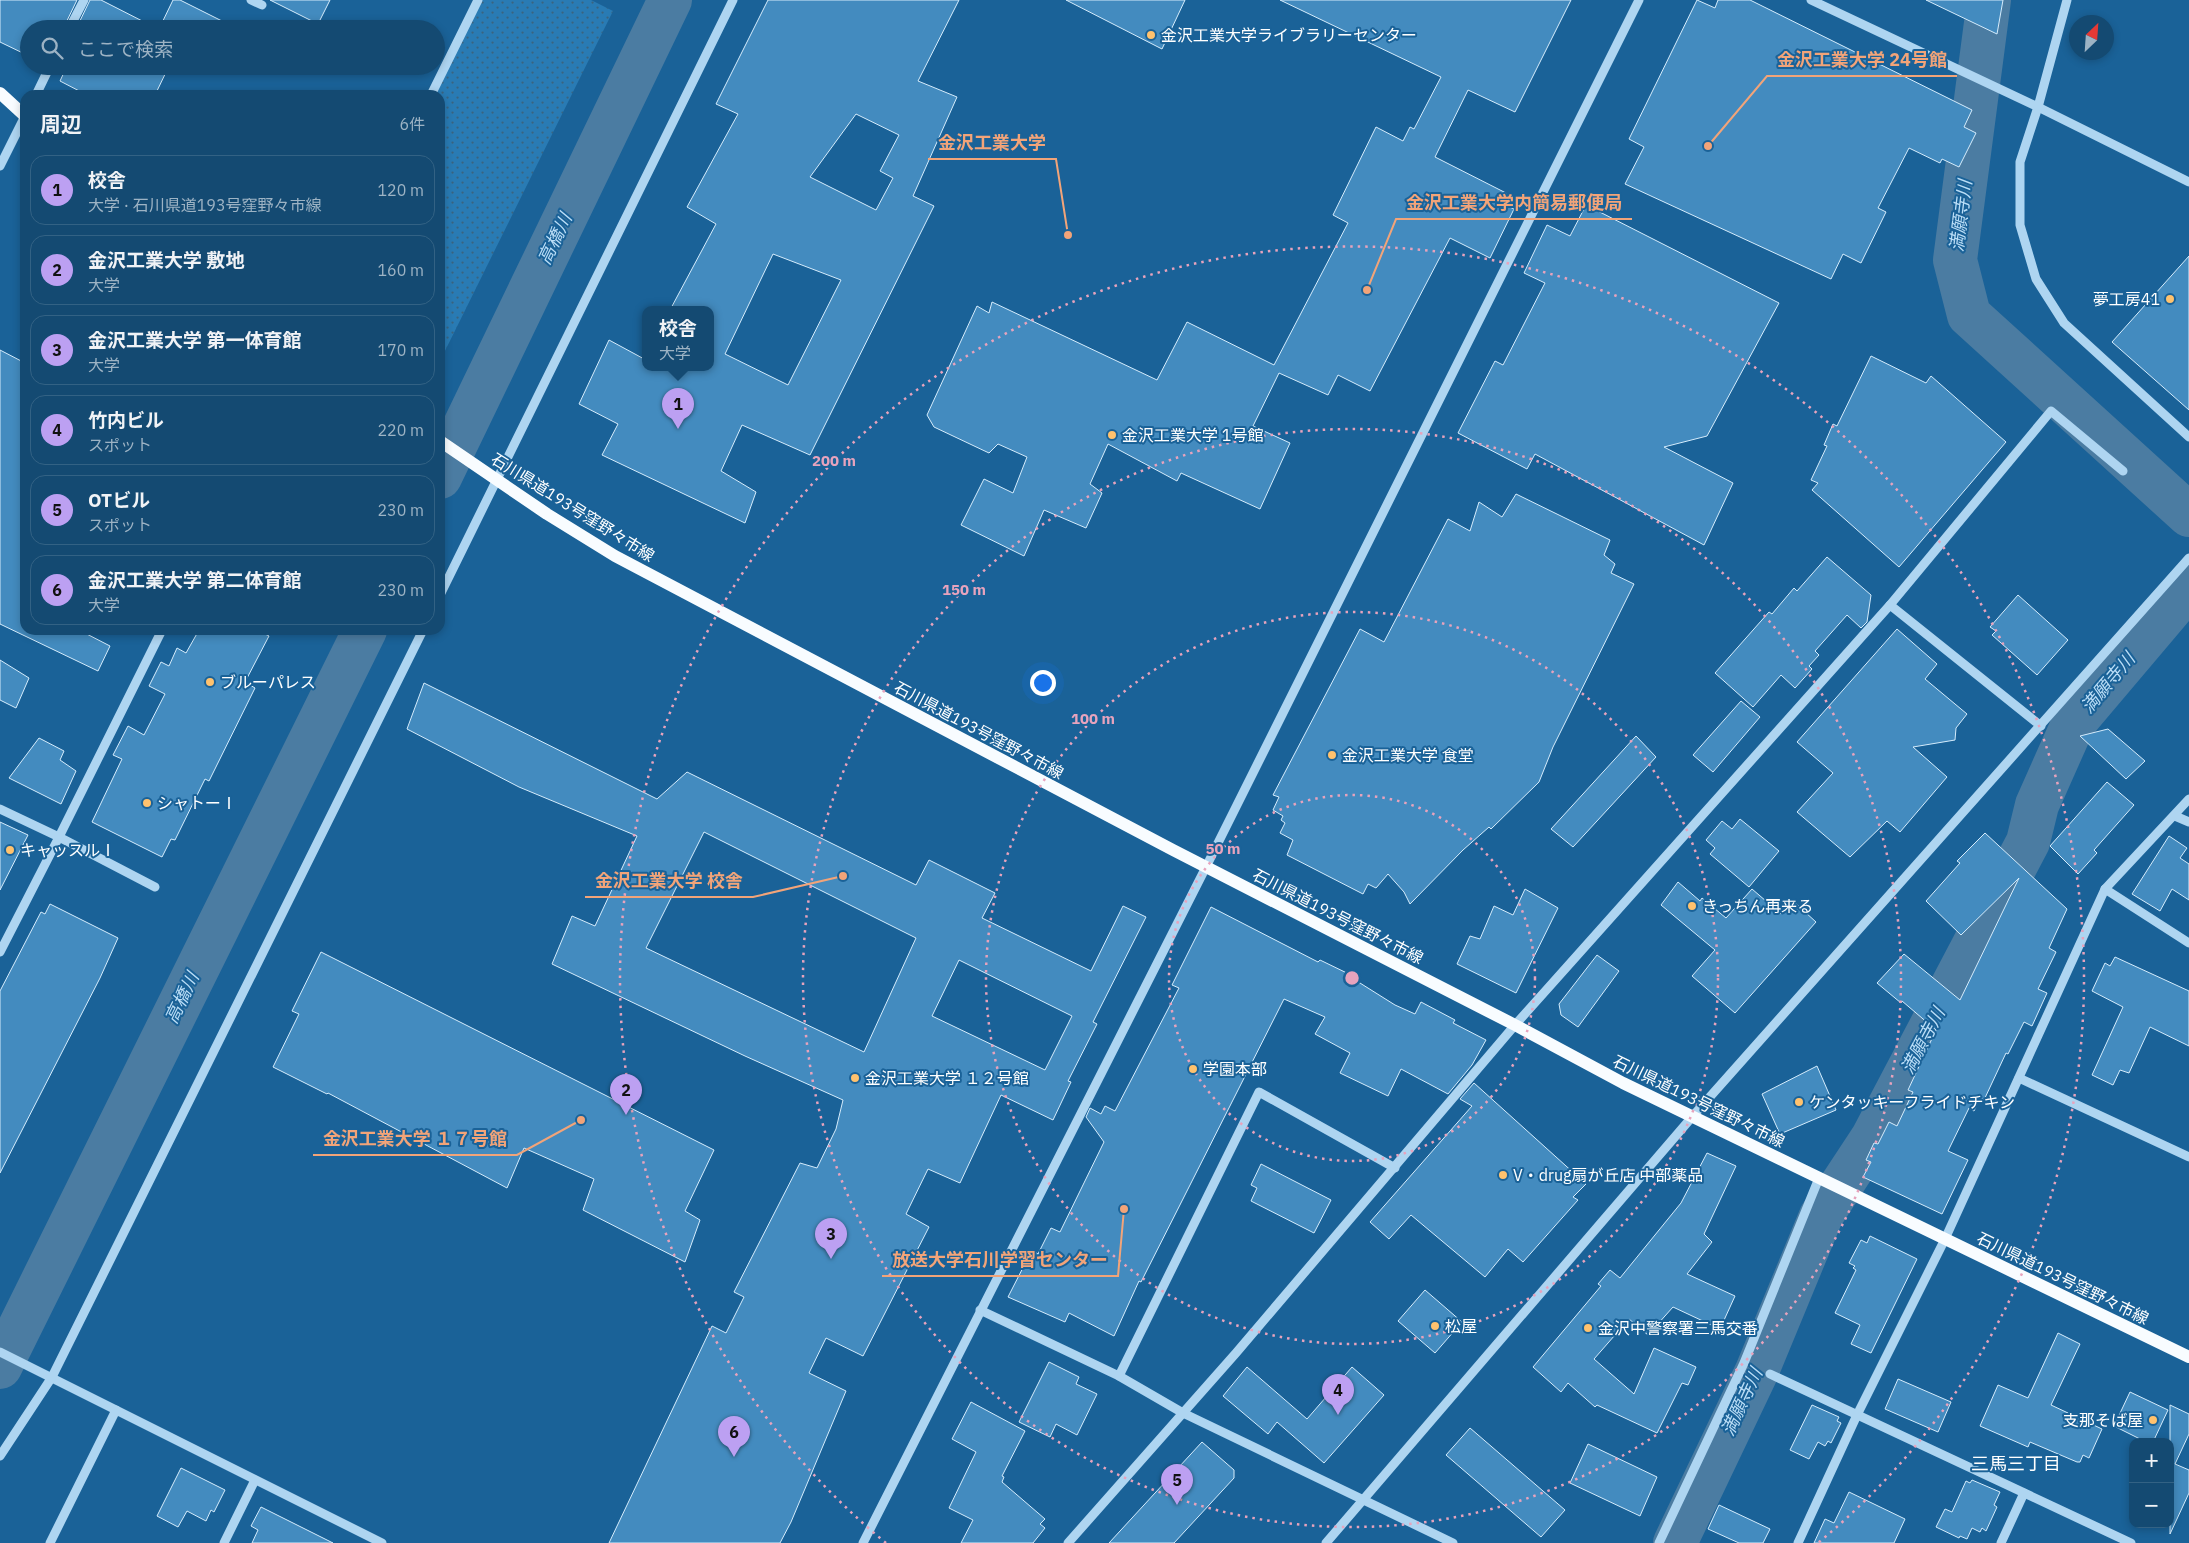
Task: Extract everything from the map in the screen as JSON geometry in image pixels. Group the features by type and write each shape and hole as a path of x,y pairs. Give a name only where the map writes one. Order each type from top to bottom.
{"main road":[{"path":"0,93 20,111"},
{"name":"石川県道193号窪野々市線","path":"445,443 547,514 615,556 1206,867 1692,1117 2189,1357"}],"street":[{"path":"74,20 84,0"},
{"path":"251,0 262,5"},
{"path":"445,67 478,0"},
{"path":"445,584 495,478 733,0"},
{"path":"863,1543 1206,867 1638,0"},
{"path":"1811,0 2038,107 2189,182"},
{"path":"2067,0 2038,107 2020,162 2020,225 2036,279 2064,323 2189,436"},
{"path":"38,90 46,75"},
{"path":"433,90 441,75"},
{"path":"0,166 20,126"},
{"path":"1068,1543 1395,1168 1516,1025 1890,605 2051,411 2123,471"},
{"path":"1326,1543 1692,1117 2189,558"},
{"path":"1890,605 2041,726"},
{"path":"0,952 160,635"},
{"path":"0,1456 52,1377 421,635"},
{"path":"1798,1543 1857,1415 1945,1239 2105,889 2189,799"},
{"path":"0,809 155,886"},
{"path":"2175,816 2189,822"},
{"path":"2105,889 2189,943"},
{"path":"2019,1078 2189,1157"},
{"path":"1119,1376 1259,1092 1395,1168"},
{"path":"1659,1543 1744,1363 1824,1181"},
{"path":"980,1310 1119,1376 1183,1413 1453,1543"},
{"path":"0,1352 382,1543"},
{"path":"1770,1374 2131,1543"},
{"path":"50,1543 116,1410"},
{"path":"224,1543 255,1480"},
{"path":"2001,1543 2024,1493"}],"shaded area":[{"path":"478,0 591,0 613,11 445,351 445,90 433,90 441,75 445,75 445,67"}],"building":[{"path":"0,0 77,0 67,20 20,20 20,52 0,42"},
{"path":"90,0 101,0 140,20 80,20"},
{"path":"173,0 180,0 220,20 163,20"},
{"path":"270,0 330,0 320,20 310,20"},
{"path":"768,0 959,0 918,81 957,97 913,196 934,206 810,455 742,425 721,471 756,492 745,523 602,455 618,424 579,404 609,340 642,358 642,371 714,371 714,306 672,306 716,224 687,207 738,114 716,104","holes":["856,114 899,135 880,171 893,178 876,210 810,177","773,254 841,280 788,385 725,354"]},
{"name":"金沢工業大学ライブラリーセンター","path":"1066,0 1185,0 1162,49"},
{"path":"1280,0 1571,0 1515,112 1468,90 1435,157 1506,193 1501,203 1514,209 1490,258 1450,238 1370,391 1338,375 1328,395 1279,373 1253,426 1290,443 1260,509 1181,473 1177,481 1108,444 1090,484 1102,493 1086,528 1044,510 1024,556 961,525 984,479 1013,493 1027,457 998,444 989,453 934,427 927,415 977,306 989,313 992,302 1157,380 1187,322 1274,365 1348,223 1333,215 1376,127 1403,141 1410,127 1414,129 1441,77"},
{"path":"1697,0 1715,8 1718,0 1750,0 1972,110 1964,127 1976,133 1959,167 1942,159 1940,163 1909,148 1878,208 1886,212 1861,263 1843,254 1831,279 1625,184 1644,147 1629,139"},
{"path":"1926,0 2003,0 1997,34"},
{"path":"63,75 165,75 157,90 77,90 60,81"},
{"path":"1586,205 1779,303 1707,436 1664,447 1733,483 1704,545 1535,454 1527,469 1458,433 1495,361 1503,365 1545,283 1524,273 1547,225 1570,236"},
{"name":"夢工房41","path":"2189,256 2189,410 2112,342"},
{"path":"0,350 20,360 20,634 0,624"},
{"path":"1871,356 1926,383 1931,376 2006,442 1899,567 1812,490 1818,483 1811,480 1827,446 1824,445 1833,424 1837,426"},
{"path":"1516,494 1610,540 1604,555 1615,564 1611,573 1634,584 1553,747 1539,782 1491,829 1489,827 1463,850 1410,904 1404,892 1388,874 1376,888 1368,884 1363,894 1287,855 1293,840 1280,833 1285,823 1281,820 1283,816 1273,810 1279,797 1273,795 1360,629 1384,642 1448,519 1470,531 1479,502 1502,517"},
{"path":"1827,557 1871,595 1867,622 1861,628 1847,615 1815,651 1819,655 1809,666 1812,669 1795,688 1781,675 1753,707 1715,673 1769,612 1772,614 1794,588 1797,591"},
{"path":"2018,595 2068,640 2037,675 1992,635 1996,631 1990,627"},
{"path":"1897,629 1937,664 1925,679 1967,714 1956,728 1955,740 1913,747 1947,777 1900,832 1887,821 1850,857 1797,812 1833,773 1797,742"},
{"path":"23,635 89,635 110,646 98,671"},
{"path":"196,635 269,636 245,682 255,688 209,781 205,779 175,840 171,839 162,857 92,822 122,759 113,755 128,726 144,735 165,694 149,686 161,662 169,666 177,648 186,653"},
{"path":"0,660 29,678 16,708 0,700"},
{"path":"424,683 657,799 687,772 916,885 929,860 995,893 982,918 1091,971 1123,906 1146,917 1093,1022 1097,1024 1068,1081 1071,1082 1053,1120 1001,1095 960,1183 928,1169 906,1214 929,1227 863,1356 826,1338 809,1373 846,1391 791,1522 780,1543 609,1543 712,1326 726,1333 744,1297 734,1292 800,1163 817,1168 836,1129 843,1100 745,1056 552,964 572,916 595,926 637,836 519,787 407,729","holes":["704,832 916,938 864,1052 646,948","959,960 1072,1016 1045,1070 932,1016"]},
{"path":"1741,701 1760,717 1713,772 1693,755"},
{"path":"2108,729 2145,761 2126,779 2080,736"},
{"path":"1636,736 1656,757 1573,847 1551,829"},
{"path":"39,738 64,751 60,760 76,771 61,804 9,778"},
{"path":"2107,782 2134,805 2094,850 2097,853 2078,874 2050,846"},
{"path":"1740,819 1779,851 1749,887 1710,854 1715,848 1706,840 1722,821 1732,829"},
{"name":"キャッスルⅠ","path":"0,822 28,835 0,890"},
{"path":"1985,833 2067,909 2049,948 2056,952 2038,989 2047,993 2032,1026 2024,1022 2008,1054 2006,1053 1984,1100 1980,1098 1974,1111 1969,1108 1948,1151 1968,1160 1942,1214 1863,1177 1871,1162 1866,1160 1874,1143 1878,1144 1889,1122 1897,1126 1913,1092 1908,1090 1936,1030 1877,983 1904,954 1960,1000 2019,878 1961,935 1926,901 1960,863 1957,861"},
{"path":"2169,836 2187,848 2180,858 2189,864 2189,900 2172,889 2160,911 2132,894"},
{"path":"1678,882 1700,901 1702,898 1726,918 1752,889 1781,914 1793,901 1816,922 1735,1013 1692,976 1715,950 1661,905"},
{"path":"1525,889 1558,908 1516,993 1457,964 1470,936 1480,939 1494,906 1513,915"},
{"path":"50,904 118,938 100,978 0,1173 0,991 41,912 45,914"},
{"path":"1211,907 1318,962 1320,960 1353,976 1352,978 1395,1005 1415,1014 1421,1002 1455,1020 1453,1023 1486,1040 1472,1065 1448,1094 1401,1069 1388,1096 1340,1073 1350,1053 1315,1034 1325,1017 1284,999 1141,1282 1139,1281 1114,1336 1069,1313 1065,1322 1008,1297 1032,1250 1038,1254 1051,1228 1060,1232 1104,1142 1086,1117 1090,1108 1101,1114 1105,1106 1115,1111 1179,988 1172,985"},
{"path":"321,952 714,1150 685,1211 700,1220 685,1262 583,1210 594,1179 524,1148 507,1188 328,1093 273,1067 299,1014 292,1011"},
{"path":"1597,955 1619,971 1578,1027 1561,1015 1559,1004"},
{"path":"2115,957 2189,991 2189,1046 2150,1027 2129,1073 2120,1070 2113,1085 2092,1075 2123,1007 2092,991 2105,963 2110,966"},
{"name":"ケンタッキーフライドチキン","path":"1817,1066 1836,1110 1780,1134 1762,1094"},
{"name":"V・drug扇が丘店 中部薬品","path":"1474,1083 1586,1184 1573,1197 1578,1200 1523,1262 1508,1249 1485,1277 1411,1215 1389,1239 1370,1222 1472,1106 1460,1099"},
{"path":"1707,1153 1736,1166 1704,1234 1712,1242 1687,1274 1735,1296 1720,1329 1673,1307 1648,1335 1629,1319 1594,1359 1634,1394 1654,1348 1696,1367 1688,1385 1682,1383 1657,1433 1597,1405 1595,1407 1568,1383 1561,1392 1533,1367 1601,1286 1598,1284 1610,1270 1620,1278 1681,1203"},
{"path":"1261,1164 1331,1200 1314,1233 1251,1201 1257,1188 1251,1185"},
{"path":"1870,1236 1917,1259 1871,1353 1851,1344 1860,1325 1835,1313 1856,1270 1853,1268 1855,1266 1849,1263 1861,1240 1867,1243"},
{"path":"1425,1290 1462,1322 1435,1353 1398,1321"},
{"path":"2058,1333 2080,1344 2051,1405 2102,1429 2089,1458 2083,1455 2080,1462 2030,1442 2028,1447 1980,1426 1998,1385 2028,1398"},
{"path":"1049,1362 1079,1377 1076,1384 1097,1394 1077,1435 1056,1424 1050,1437 1019,1422"},
{"path":"1247,1367 1307,1419 1352,1367 1384,1395 1324,1463 1277,1422 1268,1434 1223,1396"},
{"path":"1898,1379 1951,1402 1938,1432 1885,1409"},
{"path":"2130,1392 2168,1410 2155,1438 2138,1438 2114,1426"},
{"path":"971,1402 1025,1431 1002,1476 1004,1477 1002,1482 1045,1519 1040,1524 1045,1528 1033,1543 961,1543 973,1520 949,1508 976,1452 952,1439"},
{"path":"1812,1405 1839,1417 1837,1421 1841,1423 1831,1443 1828,1441 1825,1446 1818,1442 1809,1459 1790,1450"},
{"path":"2170,1405 2189,1414 2189,1434 2175,1464 2189,1470 2189,1493 2174,1525 2174,1438 2170,1438"},
{"path":"1470,1428 1565,1510 1541,1537 1446,1455"},
{"path":"1202,1442 1234,1470 1234,1478 1174,1543 1109,1543"},
{"path":"1588,1444 1657,1477 1640,1516 1570,1483"},
{"path":"181,1468 225,1490 214,1512 211,1510 206,1521 187,1511 178,1527 157,1516"},
{"path":"1972,1480 2000,1492 1994,1505 1997,1507 1986,1531 1982,1528 1980,1532 1972,1528 1967,1539 1960,1536 1959,1538 1936,1527 1945,1509 1952,1512 1966,1481 1970,1483"},
{"path":"1849,1492 1905,1519 1894,1543 1814,1543 1825,1519 1834,1523"},
{"path":"1719,1505 1770,1529 1763,1543 1739,1543 1708,1529"},
{"path":"261,1507 333,1543 252,1543 258,1530 251,1526"}],"waterway":[{"name":"高橋川","path":"445,467 670,0"},
{"name":"満願寺川","path":"1989,0 1955,260 1969,315 2189,515"},
{"name":"満願寺川","path":"1675,1543 1757,1371 1821,1216 1873,1137 2028,842 2037,805 2073,724 2189,587"},
{"name":"高橋川","path":"0,1367 363,635"}],"place":[{"name":"金沢工業大学ライブラリーセンター","path":"1151,35"},
{"name":"金沢工業大学 24号館","path":"1708,146"},
{"name":"金沢工業大学","path":"1068,235"},
{"name":"金沢工業大学内簡易郵便局","path":"1367,290"},
{"name":"夢工房41","path":"2170,299"},
{"name":"校舎","path":"678,429"},
{"name":"金沢工業大学 1号館","path":"1112,435"},
{"name":"ブルーパレス","path":"210,682"},
{"name":"金沢工業大学 食堂","path":"1332,755"},
{"name":"シャトーⅠ","path":"147,803"},
{"name":"キャッスルⅠ","path":"10,850"},
{"name":"金沢工業大学 校舎","path":"843,876"},
{"name":"きっちん再来る","path":"1692,906"},
{"name":"学園本部","path":"1193,1069"},
{"name":"金沢工業大学 １２号館","path":"855,1078"},
{"name":"ケンタッキーフライドチキン","path":"1799,1102"},
{"name":"金沢工業大学 敷地","path":"626,1115"},
{"name":"金沢工業大学 １７号館","path":"581,1120"},
{"name":"V・drug扇が丘店 中部薬品","path":"1503,1175"},
{"name":"放送大学石川学習センター","path":"1124,1209"},
{"name":"金沢工業大学 第一体育館","path":"831,1259"},
{"name":"松屋","path":"1435,1326"},
{"name":"金沢中警察署三馬交番","path":"1588,1328"},
{"name":"竹内ビル","path":"1338,1415"},
{"name":"支那そば屋","path":"2153,1420"},
{"name":"金沢工業大学 第二体育館","path":"734,1457"},
{"name":"OTビル","path":"1177,1505"}],"district":[{"name":"三馬三丁目","path":"2016,1464"}]}
